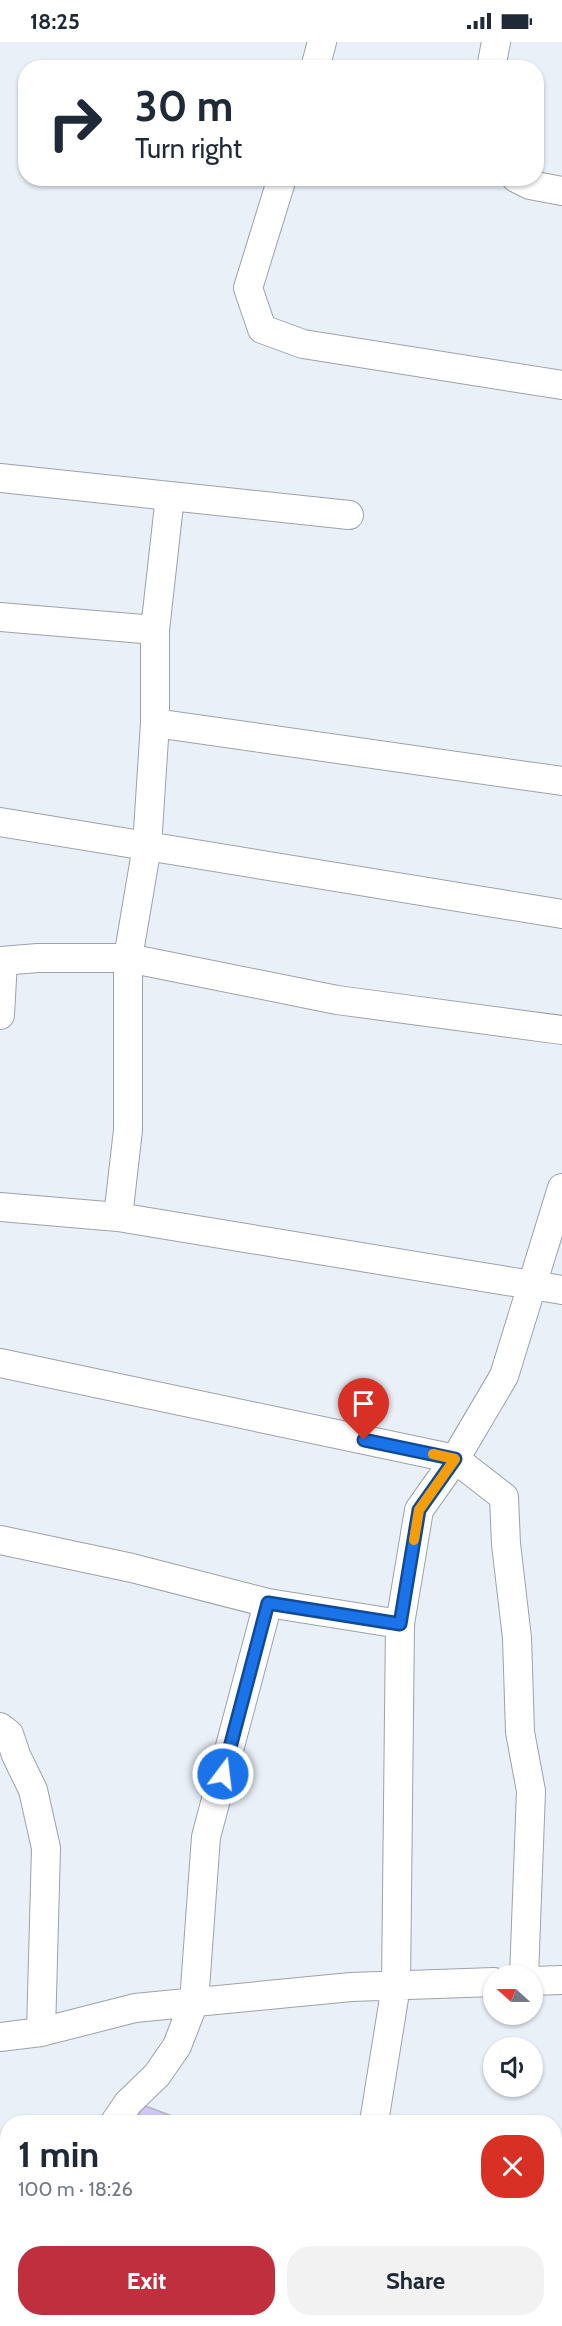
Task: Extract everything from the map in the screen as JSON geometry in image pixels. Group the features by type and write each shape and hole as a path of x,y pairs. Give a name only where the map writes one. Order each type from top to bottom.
{"street":[{"path":"317,60 322,42"},
{"path":"493,60 496,42"},
{"path":"280,186 248,288 262,329 303,344 562,386"},
{"path":"535,186 562,191"},
{"path":"0,478 349,515"},
{"path":"118,1217 128,1130 128,958 147,846 155,723 155,630 170,496"},
{"path":"0,617 155,630"},
{"path":"155,723 562,781"},
{"path":"0,822 562,914"},
{"path":"0,1015 2,961 38,958 128,958 337,1000 562,1030"},
{"path":"375,2115 396,1986 400,1624 419,1510 455,1459 504,1377 530,1286 562,1188"},
{"path":"0,1207 118,1217 562,1290"},
{"path":"0,1363 455,1459 504,1497 506,1544 518,1638 520,1732 531,1791 524,1965"},
{"path":"0,1540 132,1568 268,1603 400,1624"},
{"path":"120,2115 128,2103 157,2075 177,2046 194,2002 206,1838 268,1603"},
{"path":"0,1727 9,1734 33,1791 46,1848 41,2032"},
{"path":"543,1981 562,1980"},
{"path":"0,2037 41,2032 135,2008 351,1987 483,1982"}],"building":[{"path":"143,2105 169,2115 139,2115"}],"slow traffic":[{"path":"414,1540 419,1510 455,1459 433,1454"}],"route":[{"path":"223,1774 268,1603 400,1624 419,1510 455,1459 364,1440"}]}
